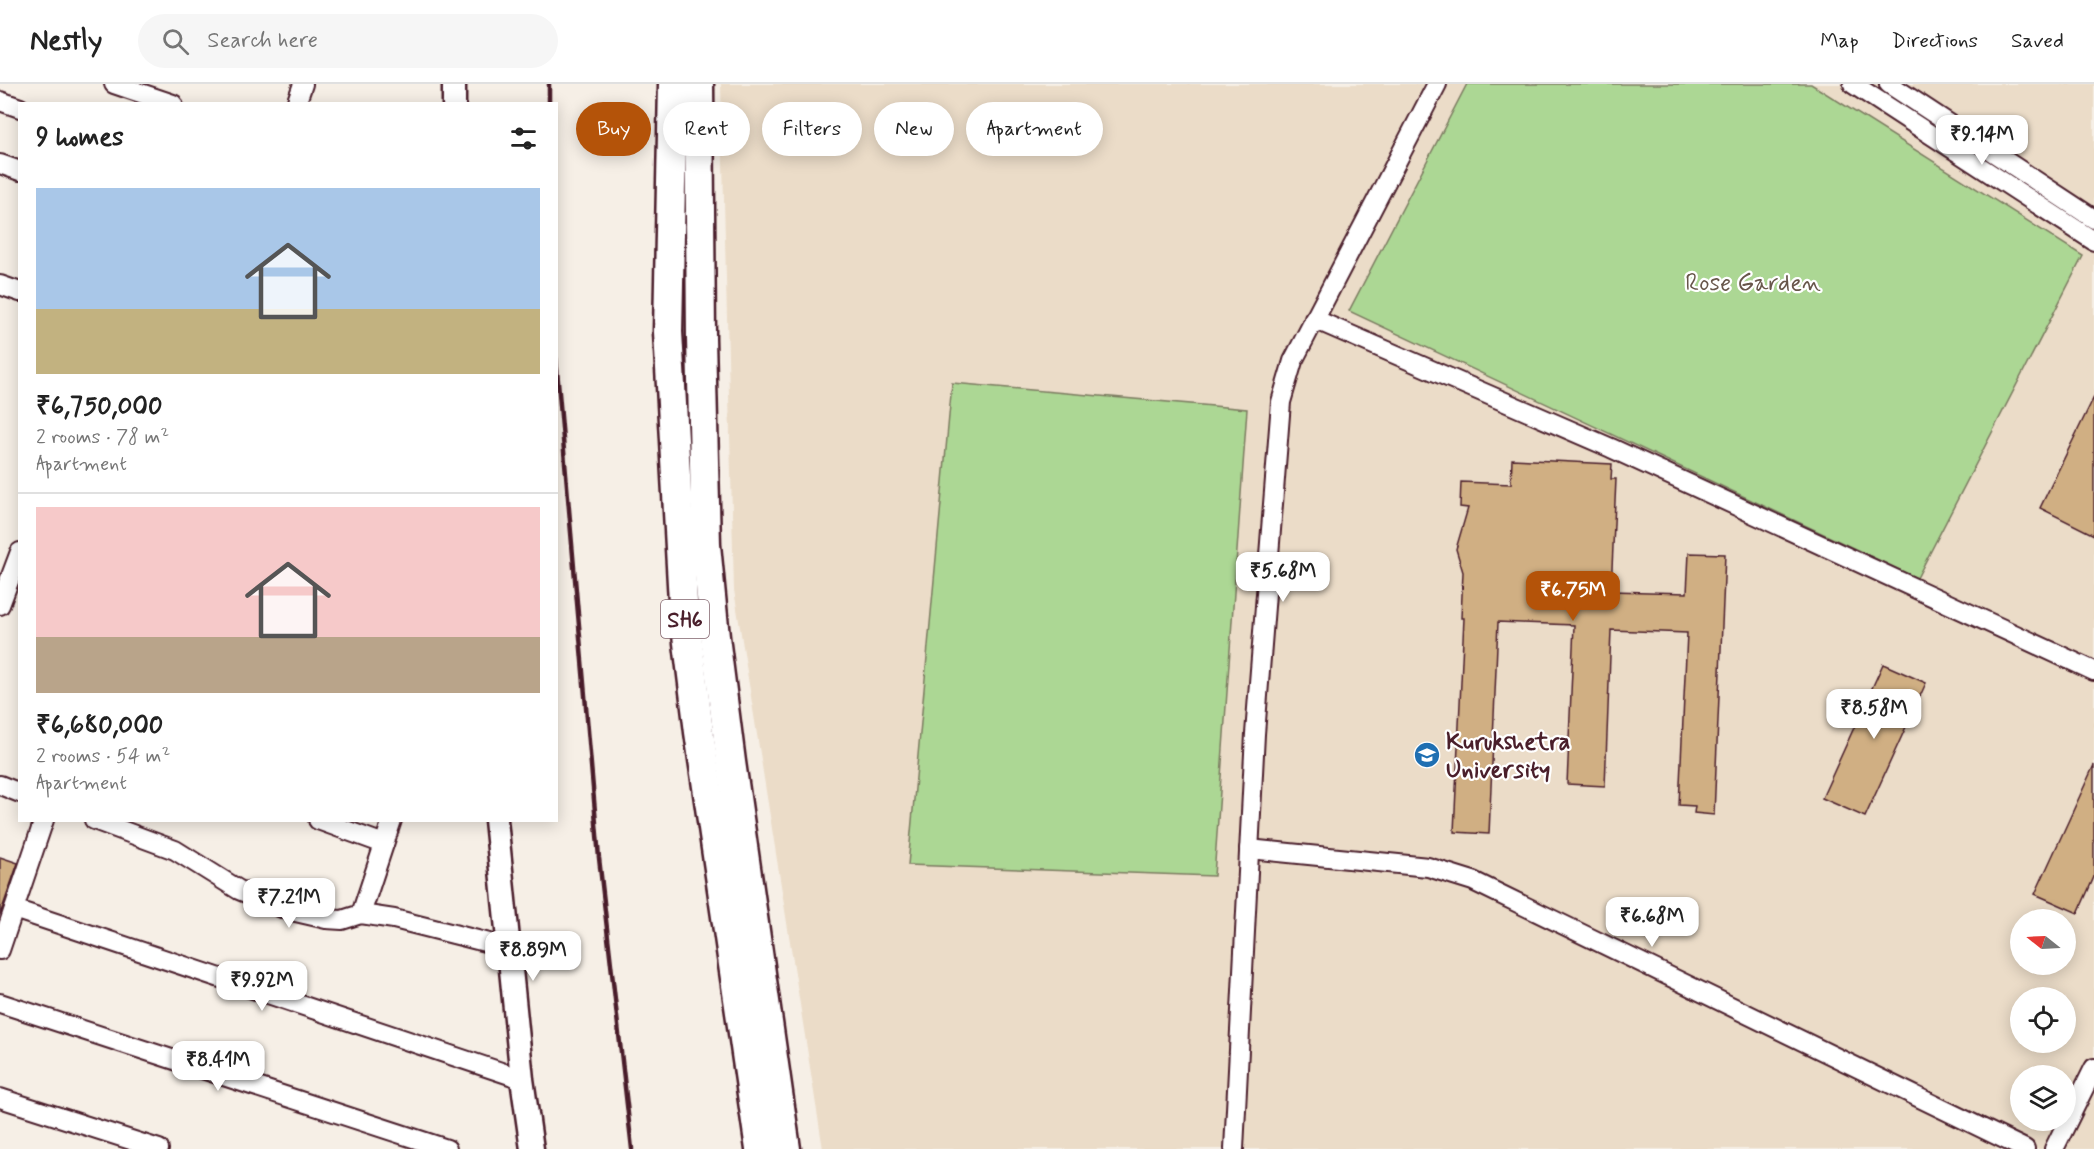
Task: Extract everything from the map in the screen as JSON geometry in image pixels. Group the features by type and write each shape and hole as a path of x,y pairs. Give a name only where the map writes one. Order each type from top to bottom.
{"main road":[{"name":"SH6","path":"673,84 668,332 683,602 699,732 760,1149"},
{"name":"SH6","path":"699,84 701,339 706,545 731,762 786,1149"}],"street":[{"path":"114,84 166,102"},
{"path":"297,102 303,84"},
{"path":"454,84 454,102"},
{"path":"1234,1149 1255,734 1281,402 1293,361 1437,84"},
{"path":"1852,84 2094,242"},
{"path":"1889,84 2094,219"},
{"path":"0,100 18,107"},
{"path":"0,164 18,170"},
{"path":"0,285 18,291"},
{"path":"1314,319 1611,448 2094,671"},
{"path":"0,605 18,557"},
{"path":"0,785 18,792"},
{"path":"0,950 43,822"},
{"path":"99,822 175,850 239,890 287,910 326,920 342,920 361,914 418,923 509,948"},
{"path":"324,822 384,844"},
{"path":"361,914 391,822"},
{"path":"496,822 522,1078 532,1149"},
{"path":"1250,849 1428,867 1473,881 2025,1149"},
{"path":"14,909 522,1078"},
{"path":"0,1003 447,1149"},
{"path":"2054,1149 2094,1068"},
{"path":"0,1098 159,1149"}],"shaded area":[{"name":"Kurukshetra University","path":"721,84 2094,84 2094,1149 823,1149 734,590 723,156 750,156 750,102 721,102"}],"green space":[{"name":"Rose Garden","path":"1467,84 1811,84 2083,256 1917,578 1349,311"},
{"path":"952,383 1247,409 1214,876 908,865"}],"building":[{"path":"2094,397 2094,535 2040,508"},
{"path":"1512,459 1612,464 1611,479 1616,479 1611,591 1687,593 1689,553 1725,554 1714,815 1694,813 1695,806 1679,805 1687,633 1611,630 1605,786 1567,784 1574,625 1498,622 1489,834 1454,832 1464,618 1461,618 1463,572 1456,549 1468,508 1460,507 1461,482 1511,484"},
{"path":"1883,664 1926,683 1865,817 1822,798"},
{"path":"2094,765 2094,877 2078,913 2076,909 2069,909 2035,894"},
{"path":"0,857 18,863 0,915"}],"railway":[{"path":"549,84 549,102"},
{"path":"558,381 599,858 632,1149"}],"place":[{"name":"Kurukshetra University","path":"1427,755"}]}
